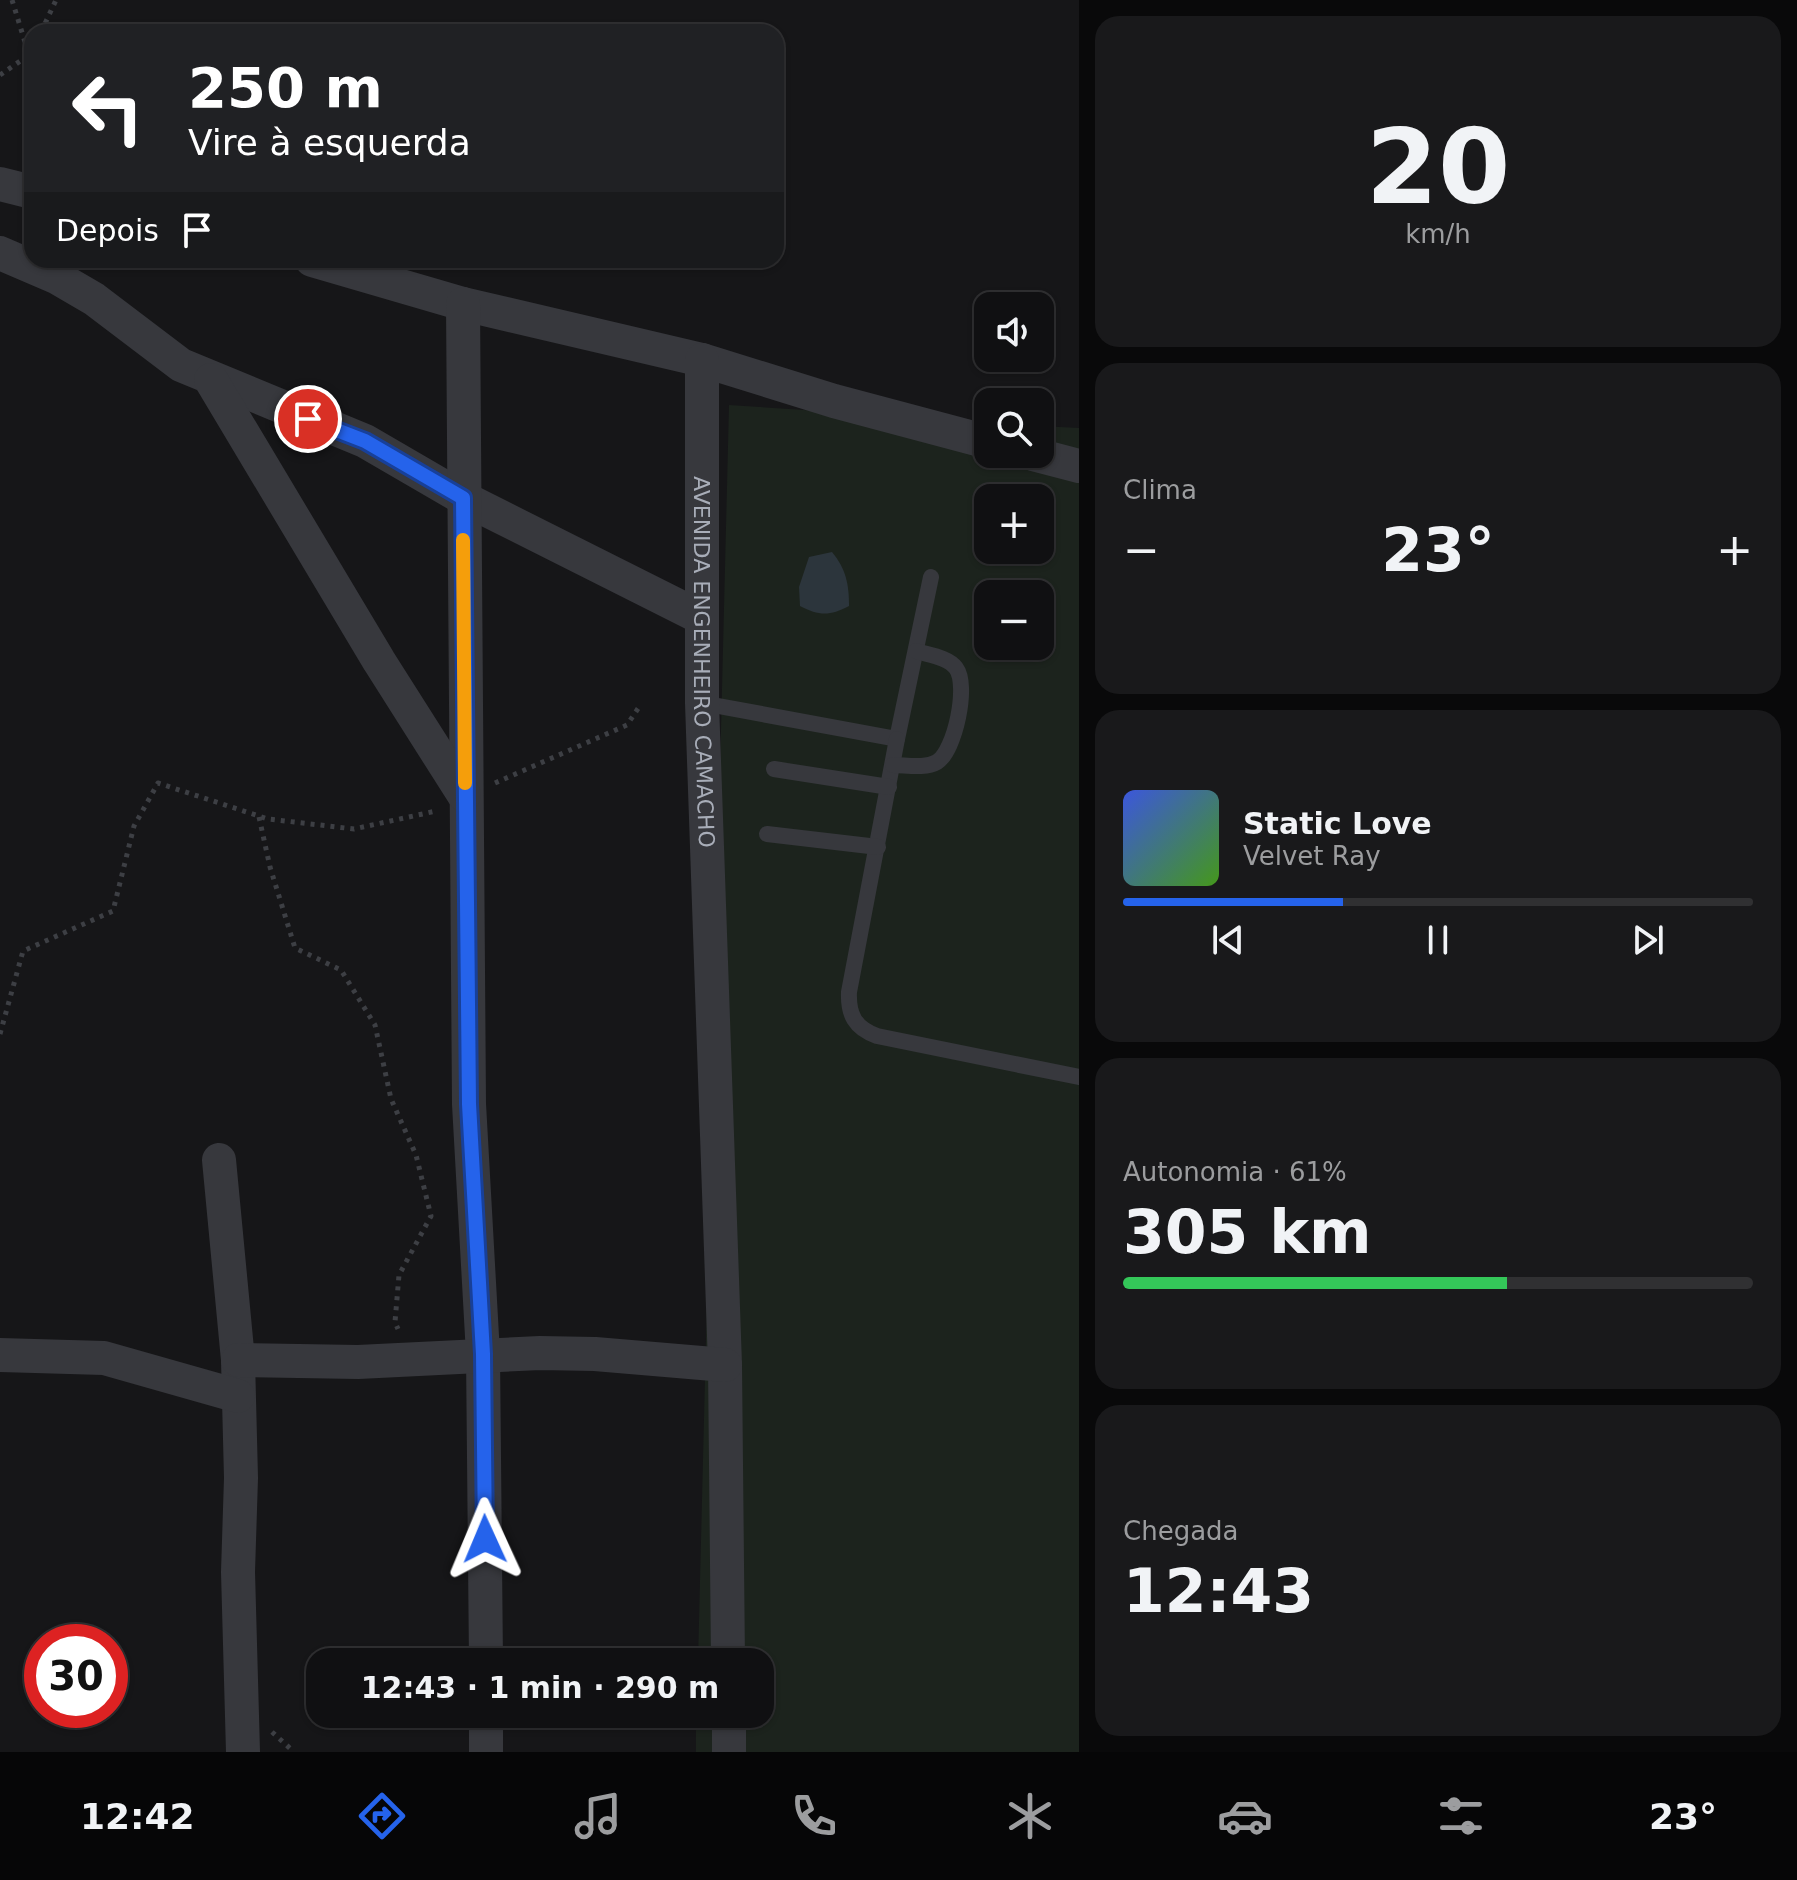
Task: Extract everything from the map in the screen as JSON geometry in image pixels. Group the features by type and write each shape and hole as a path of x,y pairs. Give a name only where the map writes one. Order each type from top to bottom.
{"street":[{"path":"0,184 24,190"},
{"path":"0,253 24,263"},
{"path":"35,268 94,299 181,365 211,380 365,441 463,498 702,618"},
{"path":"339,268 463,304 702,360 834,401 974,438"},
{"path":"463,304 469,1104 483,1354 486,1648"},
{"name":"AVENIDA ENGENHEIRO CAMACHO","path":"702,360 702,703 725,1365 728,1648"},
{"path":"211,380 465,800"},
{"path":"1054,459 1079,466"},
{"path":"219,1160 238,1360 241,1478 238,1572 243,1752"},
{"path":"238,1360 358,1362 483,1354 595,1354 725,1365"},
{"path":"0,1355 104,1358 238,1396"},
{"path":"486,1728 486,1752"},
{"path":"729,1728 729,1752"}],"lane":[{"path":"931,577 849,992 850,1012 856,1023 877,1036 1079,1077"},
{"path":"893,765 935,763 949,749 961,697 959,672 950,662 916,651"},
{"path":"702,703 897,739"},
{"path":"774,769 889,787"},
{"path":"767,834 878,847"}],"path":[{"path":"12,0 24,35"},
{"path":"45,24 56,0"},
{"path":"0,75 24,57"},
{"path":"0,1034 23,951 113,911 134,826 158,783 259,816 354,829 465,800 627,725 641,704"},
{"path":"259,816 270,867 295,948 341,970 375,1025 391,1099 416,1155 431,1216 399,1275 395,1322 410,1359"}],"shaded area":[{"path":"729,405 974,421 974,468 1054,468 1054,427 1079,428 1079,1752 696,1752 696,1728 774,1728 774,1648 698,1648"},
{"path":"832,552 846,577 849,606 824,614 813,612 800,606 799,587 809,557"}],"slow traffic":[{"path":"463,540 465,783"}],"route":[{"path":"308,419 365,441 463,498 469,1104 483,1354 485,1539"}]}
